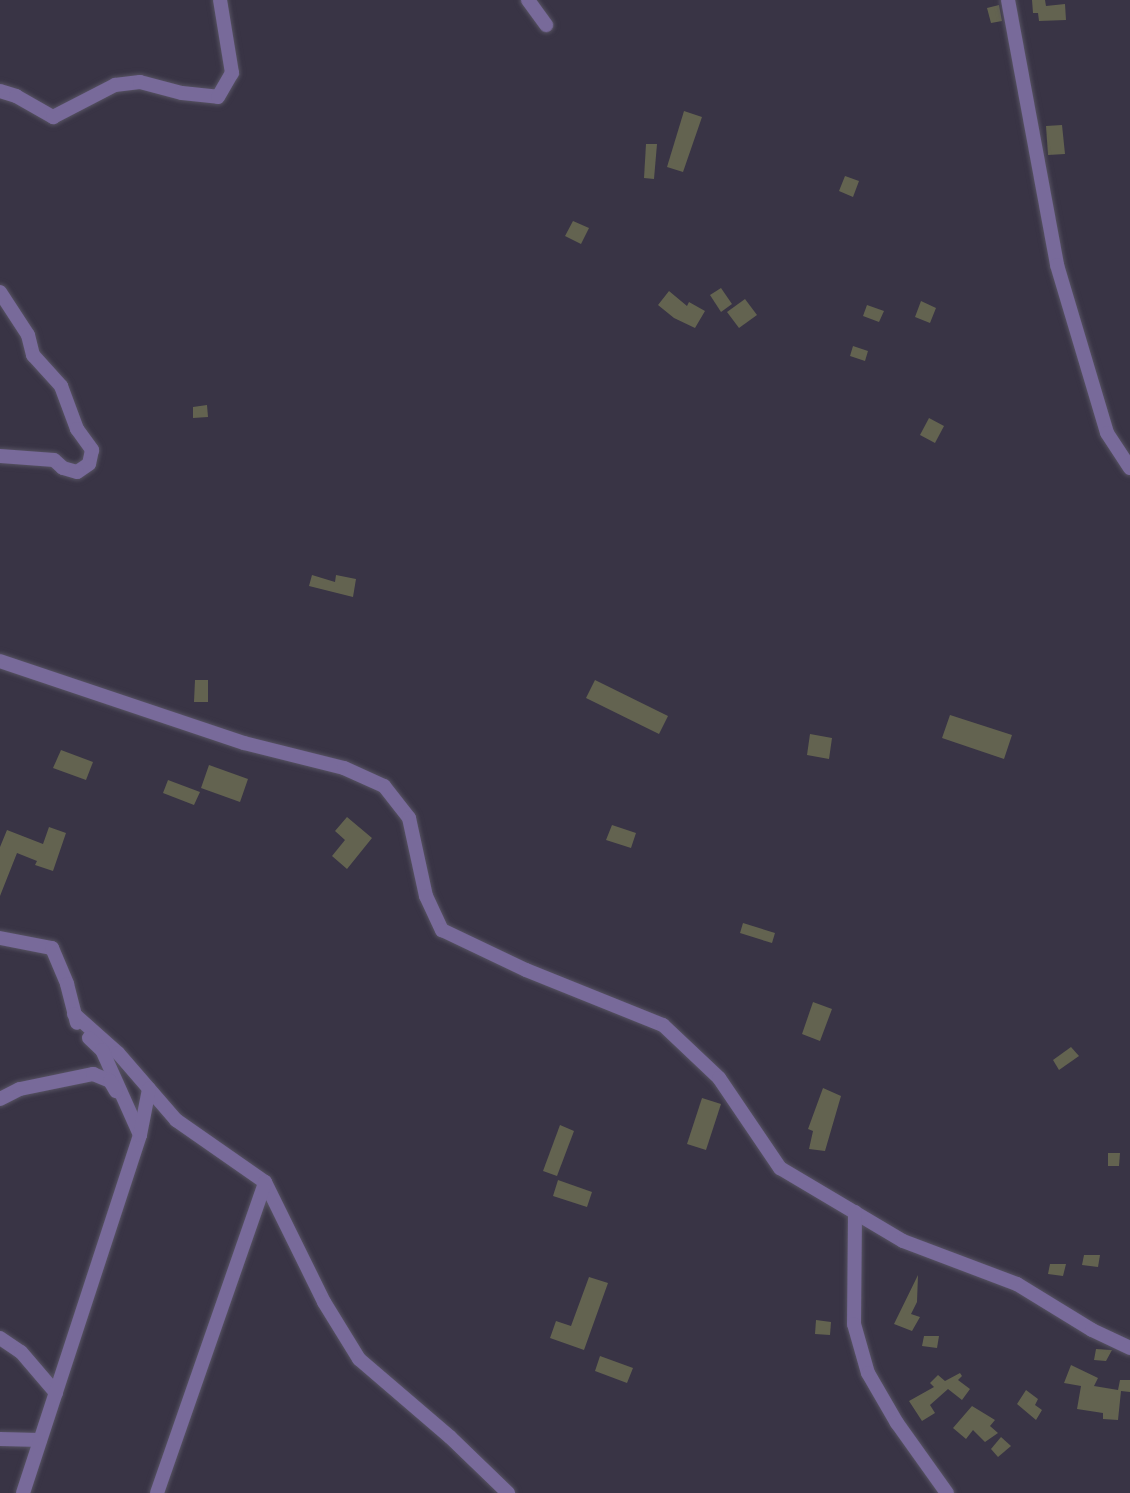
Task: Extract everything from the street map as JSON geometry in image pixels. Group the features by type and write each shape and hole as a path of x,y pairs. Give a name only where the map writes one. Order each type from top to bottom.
{"street":[{"path":"0,91 16,96 53,117 115,85 127,83 140,82 183,93 218,97 232,73 220,0"},
{"path":"528,0 546,25"},
{"path":"1008,0 1056,265 1107,433 1130,468"},
{"path":"0,292 28,335 33,355 61,386 67,407 92,450 89,464 77,472 63,468 54,460 0,456"},
{"path":"0,661 244,743 344,768 384,786 409,818 425,896 442,930 526,970 663,1025 719,1078 780,1168 903,1241 1017,1283 1092,1330 1130,1348"},
{"path":"0,938 52,948 67,984 78,1028 102,1050 140,1135"},
{"path":"75,1014 118,1053 176,1119 265,1182 324,1302 359,1359 450,1437 508,1493"},
{"path":"0,1099 20,1089 93,1074 110,1081 140,1135"},
{"path":"23,1493 140,1135 149,1089"},
{"path":"157,1493 265,1182"},
{"path":"855,1212 854,1324 868,1373 897,1423 947,1493"},
{"path":"0,1338 21,1352 57,1393"},
{"path":"0,1439 40,1440"}],"building":[{"path":"1032,0 1045,0 1046,6 1065,4 1066,20 1039,21 1038,13 1033,13"},
{"path":"999,5 1002,21 991,23 987,8"},
{"path":"684,111 702,117 683,172 667,167"},
{"path":"1062,125 1065,154 1048,155 1046,126"},
{"path":"646,144 657,144 654,179 644,178"},
{"path":"845,176 859,181 853,197 839,191"},
{"path":"573,221 589,228 581,244 565,236"},
{"path":"721,288 732,304 721,312 710,295"},
{"path":"669,291 687,306 689,302 705,311 695,328 674,318 658,305"},
{"path":"745,299 757,315 739,328 727,312"},
{"path":"921,301 936,308 930,323 915,317"},
{"path":"867,305 884,311 879,322 863,316"},
{"path":"853,346 868,351 865,361 850,356"},
{"path":"207,405 208,417 193,418 193,407"},
{"path":"929,418 944,426 935,443 920,435"},
{"path":"312,575 335,582 336,575 356,579 353,597 309,586"},
{"path":"195,680 208,680 208,702 194,702"},
{"path":"595,680 668,716 659,734 586,698"},
{"path":"950,715 1012,735 1004,759 942,738"},
{"path":"810,734 832,738 829,759 807,755"},
{"path":"61,750 93,762 86,780 53,768"},
{"path":"209,765 248,779 240,802 201,788"},
{"path":"168,780 200,792 194,805 163,793"},
{"path":"347,817 372,838 347,869 332,856 345,840 335,831"},
{"path":"612,825 636,833 631,848 606,840"},
{"path":"49,827 66,833 53,871 35,865 37,861 17,853 0,896 0,847 7,830 43,844"},
{"path":"743,923 775,933 772,943 740,933"},
{"path":"813,1002 832,1009 820,1041 802,1034"},
{"path":"1071,1047 1079,1056 1059,1070 1053,1060"},
{"path":"823,1088 841,1096 825,1151 809,1149 813,1131 808,1129"},
{"path":"702,1098 721,1104 706,1150 687,1144"},
{"path":"560,1125 574,1131 557,1176 543,1171"},
{"path":"1108,1153 1120,1153 1119,1166 1108,1166"},
{"path":"558,1180 592,1192 587,1207 553,1196"},
{"path":"1084,1255 1100,1255 1098,1267 1082,1265"},
{"path":"1050,1264 1066,1264 1063,1276 1048,1274"},
{"path":"918,1275 917,1302 911,1314 920,1317 912,1331 894,1324"},
{"path":"589,1277 608,1283 584,1350 550,1338 556,1321 571,1326"},
{"path":"816,1320 831,1322 830,1335 815,1334"},
{"path":"924,1336 939,1336 937,1348 922,1346"},
{"path":"1096,1349 1112,1350 1106,1361 1094,1360"},
{"path":"600,1356 633,1368 627,1383 595,1371"},
{"path":"1071,1365 1098,1378 1094,1386 1118,1390 1120,1380 1130,1380 1130,1392 1121,1391 1118,1420 1103,1419 1103,1413 1077,1409 1081,1386 1064,1383"},
{"path":"960,1373 962,1376 958,1380 970,1389 962,1400 948,1389 930,1405 935,1413 922,1421 909,1401 934,1387 930,1383 938,1375 945,1381"},
{"path":"1026,1390 1038,1399 1035,1405 1042,1410 1036,1420 1017,1404"},
{"path":"972,1406 995,1420 990,1426 998,1433 985,1442 973,1430 966,1439 953,1428"},
{"path":"1001,1437 1011,1446 998,1457 991,1449"}]}
